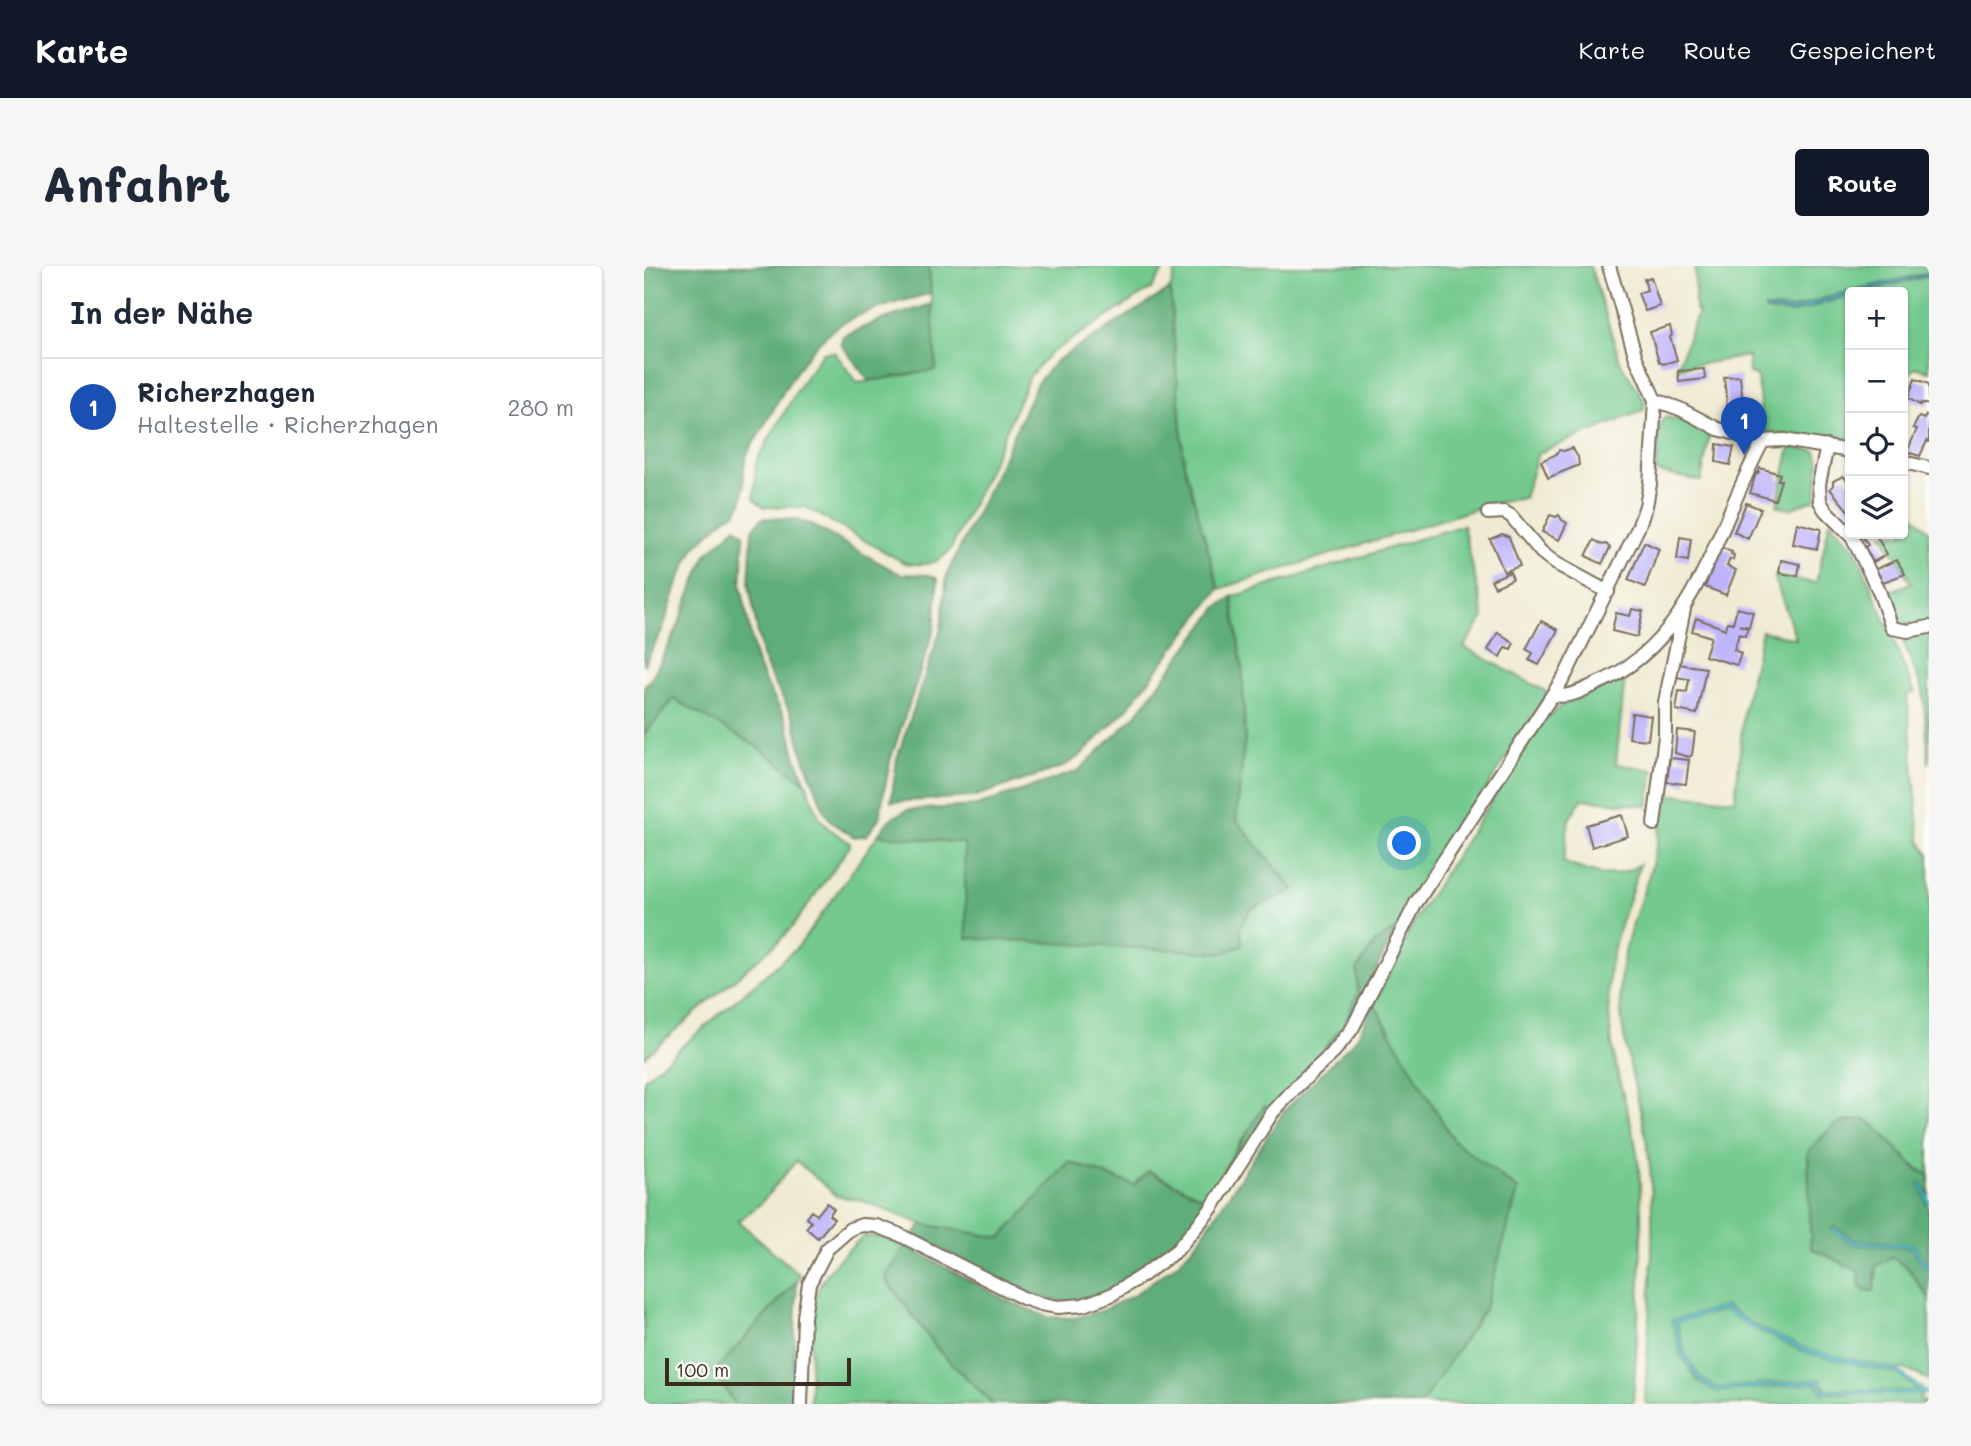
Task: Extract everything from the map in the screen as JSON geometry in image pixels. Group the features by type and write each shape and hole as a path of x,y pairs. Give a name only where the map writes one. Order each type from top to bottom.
{"street":[{"path":"801,1404 804,1317 809,1284 827,1249 850,1228 869,1225 891,1231 1023,1298 1041,1304 1058,1307 1083,1305 1111,1295 1177,1250 1211,1209 1272,1113 1298,1084 1331,1055 1352,1029 1421,894 1554,695 1639,527 1650,484 1655,400 1636,358 1609,266"},
{"path":"1655,400 1680,409 1718,429 1763,441 1784,440 1845,450"},
{"path":"1554,695 1561,697 1575,694 1632,667 1660,640 1685,606 1705,569 1749,466 1763,441"},
{"path":"1827,446 1819,484 1820,501 1825,510 1852,537 1879,591 1892,628 1909,631 1929,626"},
{"path":"1908,463 1929,468"},
{"path":"1488,513 1504,512 1511,516 1541,552 1555,563 1608,592"},
{"path":"1654,824 1665,736 1665,702 1685,606"}],"green space":[{"path":"644,266 929,266 931,293 844,322 823,338 803,361 748,453 739,508 695,547 679,580 663,628 644,665"},
{"path":"929,266 1166,266 1152,288 1049,354 1029,377 951,549 936,561 919,564 905,563 805,507 764,507 754,499 756,462 800,385 823,353 834,352 858,383 936,370"},
{"path":"1177,266 1590,266 1621,364 1644,400 1644,410 1538,453 1524,498 1495,503 1219,589 1184,464 1170,289"},
{"path":"1695,266 1929,266 1929,273 1867,287 1845,287 1845,292 1792,309 1793,313 1845,297 1845,444 1763,431 1757,377 1749,373 1748,356 1677,368 1698,312 1695,311"},
{"path":"1929,276 1929,372 1916,367 1908,375 1908,287 1882,287"},
{"path":"1170,289 1184,464 1219,589 1127,709 1080,756 1062,767 973,797 891,802 897,758 941,628 947,574 1037,383 1056,361"},
{"path":"932,304 936,370 869,381 841,344 843,336 881,320"},
{"path":"1664,417 1687,421 1710,433 1701,481 1656,472 1660,424"},
{"path":"1790,447 1816,451 1819,462 1816,499 1789,509 1777,506"},
{"path":"1908,510 1929,531 1929,622 1903,624 1891,612 1884,594 1911,583 1885,539 1908,539"},
{"path":"761,519 793,519 810,524 900,574 929,575 938,579 934,630 890,761 879,818 867,835 854,837 832,822 825,813 802,753 794,718 762,656 749,585 752,531"},
{"path":"1830,521 1856,550 1915,693 1907,694 1920,841 1929,854 1929,1174 1906,1159 1887,1138 1866,1122 1854,1120 1836,1125 1808,1152 1811,1248 1859,1271 1860,1286 1877,1279 1876,1266 1891,1257 1907,1267 1929,1298 1929,1380 1902,1368 1900,1370 1808,1350 1754,1325 1726,1306 1672,1320 1681,1355 1698,1381 1716,1392 1817,1383 1822,1393 1923,1394 1919,1399 1929,1404 1647,1404 1652,1196 1647,1146 1621,1014 1623,962 1654,857 1664,794 1735,800 1744,708 1762,631 1796,639 1774,576 1816,583"},
{"path":"1463,525 1484,617 1464,647 1547,692 1546,696 1396,929 1375,942 1357,970 1358,994 1343,1026 1325,1048 1331,1048 1242,1139 1206,1199 1149,1171 1134,1185 1069,1162 1001,1238 922,1224 860,1200 837,1196 796,1161 760,1204 738,1221 801,1276 714,1372 735,1404 644,1404 644,1079 798,947 878,835 964,843 967,938 1240,927 1251,909 1294,889 1236,820 1245,737 1242,668 1232,597"},
{"path":"736,527 744,534 741,585 755,658 787,721 795,755 806,783 756,746 674,699 644,734 644,686 650,681 675,633 706,555"},
{"path":"1232,597 1242,668 1245,737 1236,820 1294,890 1251,909 1240,927 1243,945 1223,953 967,938 964,843 878,835 889,820 907,810 976,806 1078,771 1135,716 1218,607"},
{"path":"1929,630 1929,764 1923,691 1900,634"},
{"path":"1625,677 1616,764 1654,770 1648,806 1582,799 1569,819 1563,862 1602,874 1621,873 1640,864 1614,948 1608,996 1614,1056 1635,1141 1641,1199 1641,1258 1633,1404 1421,1404 1485,1308 1518,1190 1453,1140 1374,1004 1416,918 1540,725 1562,705"},
{"path":"674,699 756,746 806,783 819,817 827,827 850,843 850,846 792,927 778,942 644,1057 644,734"},
{"path":"1396,929 1348,1026 1331,1048 1324,1049 1343,1026 1358,994 1357,970 1375,942"},
{"path":"1374,1004 1453,1140 1518,1190 1485,1308 1421,1404 993,1404 940,1352 885,1278 906,1246 1008,1301 1048,1317 1075,1318 1101,1311 1132,1296 1177,1264 1199,1240 1285,1110 1356,1039"},
{"path":"1264,1106 1270,1109 1208,1206 1175,1246 1119,1287 1087,1299 1060,1301 1033,1296 914,1235 922,1224 1001,1238 1069,1162 1134,1185 1149,1171 1206,1199"},
{"path":"1862,1119 1871,1122 1917,1170 1929,1174 1929,1197 1922,1182 1919,1183 1929,1209 1929,1267 1913,1244 1854,1240 1834,1226 1832,1229 1853,1244 1911,1247 1929,1274 1929,1298 1907,1267 1891,1257 1876,1266 1874,1291 1865,1291 1860,1286 1859,1271 1811,1248 1808,1152 1834,1125"},
{"path":"864,1236 882,1237 906,1246 885,1279 940,1352 993,1404 810,1404 810,1360 816,1296 829,1271"},
{"path":"797,1281 792,1404 735,1404 714,1372"},
{"path":"1725,1310 1752,1328 1807,1353 1899,1374 1919,1391 1825,1389 1820,1379 1718,1388 1701,1378 1685,1354 1677,1322"}],"water":[{"path":"1929,273 1929,276 1882,287 1867,287"},
{"path":"1845,292 1845,297 1793,313 1766,311 1765,308 1792,309"}],"building":[{"path":"1651,277 1660,306 1645,311 1638,293 1647,290 1644,279"},
{"path":"1670,326 1670,337 1677,360 1663,364 1659,362 1650,332"},
{"path":"1704,369 1705,379 1679,382 1678,371"},
{"path":"1740,376 1745,423 1729,425 1724,377"},
{"path":"1915,379 1929,384 1929,405 1920,405 1908,398"},
{"path":"1926,415 1929,416 1929,442 1927,441 1920,456 1908,452 1908,450 1917,429 1913,428 1919,417 1924,419"},
{"path":"1717,444 1734,447 1730,465 1716,462"},
{"path":"1572,448 1578,457 1579,465 1548,478 1541,461 1555,455 1559,450"},
{"path":"1760,468 1780,474 1778,480 1781,480 1775,500 1750,493"},
{"path":"1843,476 1845,478 1845,507 1830,489 1833,481"},
{"path":"1746,503 1761,509 1748,539 1734,532"},
{"path":"1550,515 1559,515 1567,523 1559,540 1542,532"},
{"path":"1797,523 1821,529 1817,549 1793,544"},
{"path":"1502,534 1509,537 1520,566 1504,572 1490,539"},
{"path":"1680,537 1691,539 1688,561 1677,559"},
{"path":"1864,539 1878,539 1887,554 1873,562 1865,547 1868,545"},
{"path":"1594,540 1610,548 1602,564 1586,556"},
{"path":"1644,542 1659,549 1645,587 1628,580"},
{"path":"1720,547 1732,552 1733,560 1730,559 1727,566 1736,570 1726,595 1705,587"},
{"path":"1781,560 1800,564 1798,576 1779,573"},
{"path":"1897,560 1905,574 1883,582 1876,569"},
{"path":"1510,572 1513,579 1495,587 1491,580"},
{"path":"1737,608 1753,612 1749,627 1739,625 1748,628 1745,636 1739,634 1734,650 1741,653 1737,665 1705,656 1711,637 1692,631 1696,618 1725,629 1727,622 1733,623"},
{"path":"1632,609 1643,611 1637,637 1612,631 1616,613 1630,616"},
{"path":"1541,621 1558,630 1539,665 1529,660 1533,653 1526,649"},
{"path":"1498,632 1514,643 1511,649 1505,647 1500,657 1488,650"},
{"path":"1678,664 1706,668 1697,714 1676,710 1679,691 1687,692 1689,679 1676,677"},
{"path":"1632,713 1651,716 1648,740 1629,738"},
{"path":"1677,730 1695,732 1692,755 1689,757 1675,753"},
{"path":"1670,758 1689,760 1686,784 1667,782"},
{"path":"1622,815 1628,836 1592,847 1586,825"},
{"path":"827,1203 834,1209 829,1215 834,1219 818,1238 806,1228 811,1222 806,1218 811,1211 817,1215"}],"waterway":[{"path":"1921,1184 1929,1202"},
{"path":"1834,1229 1853,1242 1912,1245 1929,1271"},
{"path":"1675,1321 1725,1308 1753,1327 1807,1351 1899,1372 1929,1395"},
{"path":"1675,1324 1683,1354 1700,1380 1717,1390 1819,1381 1823,1391 1924,1393"}],"place":[{"name":"Richerzhagen","path":"1744,455"}]}
